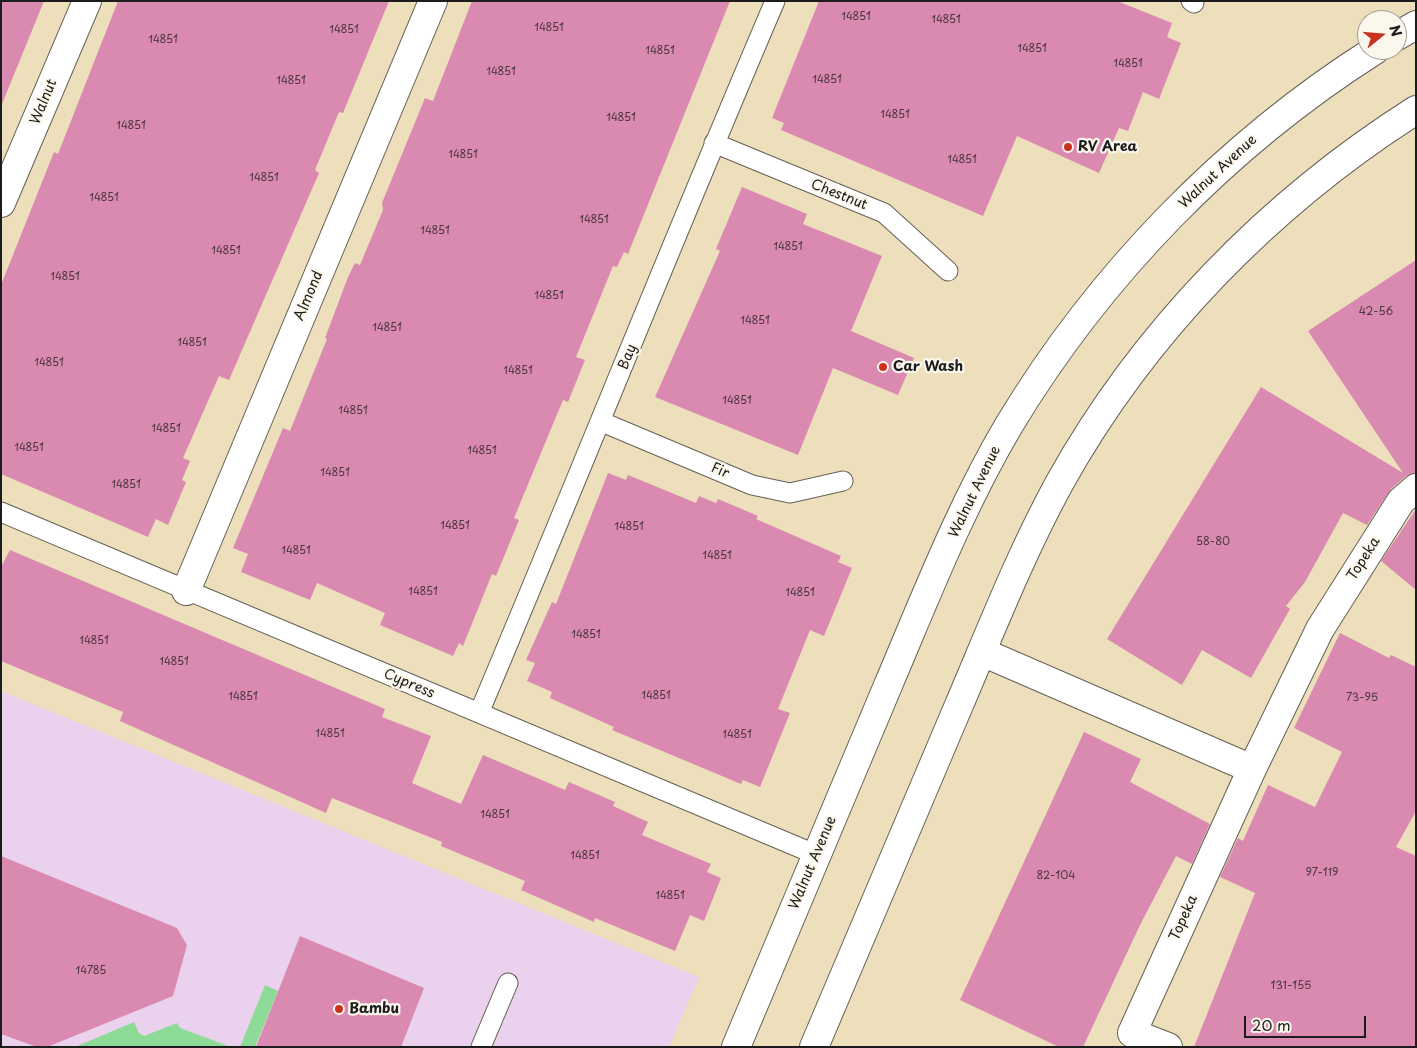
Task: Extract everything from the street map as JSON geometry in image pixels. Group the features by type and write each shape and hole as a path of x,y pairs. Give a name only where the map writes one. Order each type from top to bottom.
{"main road":[{"name":"Walnut","path":"1,204 87,1"},
{"name":"Almond","path":"186,591 433,1"},
{"name":"Walnut Avenue","path":"736,1047 932,581 970,501 1010,424 1043,372 1094,304 1141,249 1211,176 1280,116 1361,60"},
{"path":"814,1047 1020,564 1060,482 1106,408 1170,324 1233,256 1301,194 1371,138 1416,110"},
{"name":"Topeka","path":"1168,1047 1132,1032 1252,768 1320,629 1402,501 1416,488"},
{"path":"982,652 1252,768"}],"lane":[{"name":"Bay","path":"479,713 602,422 714,143 775,1"},
{"name":"Chestnut","path":"714,143 884,213 948,271"},
{"name":"Fir","path":"602,422 752,485 790,493 842,481"},
{"name":"Cypress","path":"1,512 817,854"},
{"path":"481,1047 508,983"}],"shaded area":[{"path":"1,691 699,977 669,1047 1,1047"}],"green space":[{"path":"265,985 278,991 255,1047 240,1047"},
{"path":"134,1022 139,1033 144,1036 177,1023 180,1028 231,1047 75,1047"}],"building":[{"path":"1,1 44,1 2,104 1,104"},
{"path":"118,1 389,1 343,113 339,112 315,170 319,173 229,380 219,376 183,458 190,461 182,480 186,482 168,525 156,519 148,537 1,474 1,285 54,152 58,154"},
{"path":"472,1 730,1 628,254 624,252 617,267 613,266 576,357 585,360 568,402 563,400 514,518 519,520 496,576 492,574 463,646 459,643 453,656 380,625 385,613 317,583 310,600 241,572 248,554 233,548 283,428 290,431 327,339 325,338 348,277 355,263 360,265 383,210 382,203 425,98 433,101"},
{"path":"819,1 1117,1 1172,23 1167,37 1181,43 1159,99 1143,92 1128,131 1119,128 1099,173 1017,136 983,216 781,130 784,123 772,118"},
{"path":"742,187 807,214 803,224 882,256 851,331 914,358 898,395 833,368 798,455 655,397 720,251 716,249"},
{"path":"1416,260 1416,473 1406,476 1391,489 1367,525 1343,513 1305,582 1286,606 1290,609 1251,678 1202,650 1182,685 1107,639 1261,387 1403,473 1308,331"},
{"path":"608,473 626,480 628,475 696,503 699,496 716,503 718,499 758,516 756,519 841,556 838,562 852,568 824,636 810,630 778,709 790,713 760,787 743,780 741,784 612,730 614,727 550,698 552,692 527,681 535,663 526,660 552,602 556,604"},
{"path":"1416,509 1416,590 1381,561"},
{"path":"10,550 385,709 382,717 431,736 412,783 461,804 483,755 565,790 569,782 615,802 613,806 648,822 642,835 711,864 707,872 721,878 704,921 690,915 675,951 595,918 594,922 521,890 525,881 441,846 442,842 332,798 326,813 120,721 123,712 1,661 1,567"},
{"path":"1340,633 1389,658 1391,655 1416,667 1416,811 1396,847 1416,856 1416,1047 1194,1047 1255,893 1220,877 1238,838 1243,841 1268,785 1315,807 1342,752 1294,728"},
{"path":"1084,732 1141,759 1130,782 1210,824 1192,864 1176,856 1140,925 1083,1047 1059,1047 960,1000"},
{"path":"1,856 177,928 187,945 173,996 47,1047 37,1047 1,1034"},
{"path":"300,936 424,988 401,1047 256,1047"}],"place":[{"name":"RV Area","path":"1068,147"},
{"name":"Car Wash","path":"883,367"},
{"name":"Bambu","path":"339,1009"}]}
